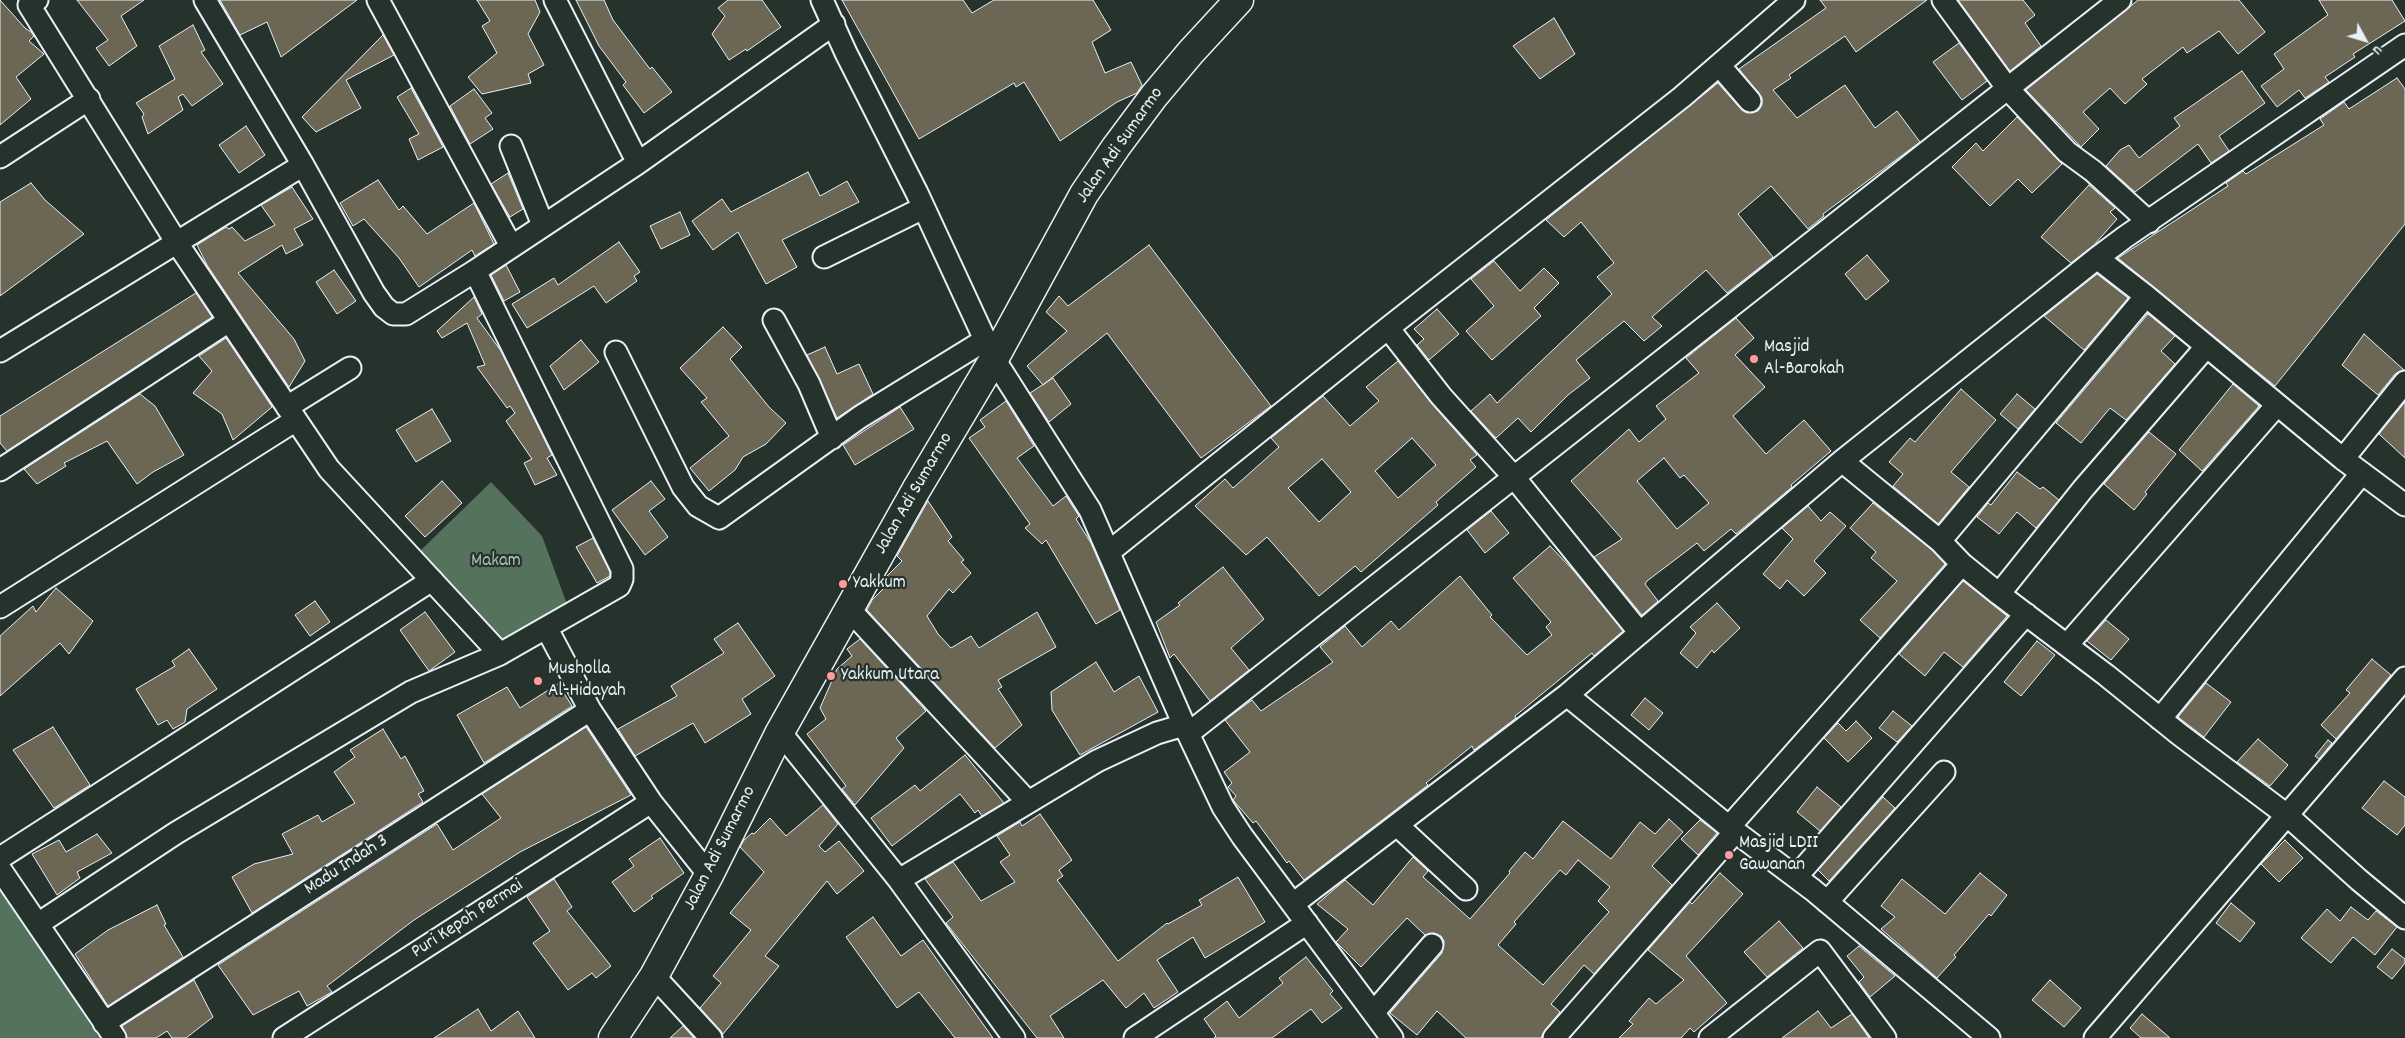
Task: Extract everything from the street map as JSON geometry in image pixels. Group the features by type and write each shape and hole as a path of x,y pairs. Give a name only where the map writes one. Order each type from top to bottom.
{"main road":[{"name":"Jalan Adi Sumarmo","path":"612,1038 654,976 709,875 780,732 990,350 1084,194 1116,147 1191,52 1238,0"}],"street":[{"path":"205,0 303,165 374,293 384,307 393,314 406,314 475,271 638,163 834,24"},
{"path":"378,0 511,246"},
{"path":"555,0 638,163"},
{"path":"822,0 924,208 990,350 1090,510 1186,729 1223,807 1242,836 1392,1038"},
{"path":"1109,552 1388,328 1682,97 1794,0"},
{"path":"1943,0 2008,89 2067,152 2093,171 2149,222"},
{"path":"899,880 1097,761 1157,733 1186,729 1513,476 2120,0"},
{"path":"31,2 177,243 330,470 500,654"},
{"path":"1293,904 1567,695 1842,461 2097,258 2405,45"},
{"path":"1718,65 1750,101"},
{"path":"0,157 89,99"},
{"path":"511,146 543,225"},
{"path":"0,351 303,165"},
{"path":"824,257 924,208"},
{"path":"2097,258 2146,296 2277,405 2405,506"},
{"path":"38,924 176,833 411,692 500,654 547,629 619,586 622,578 622,569 475,271"},
{"path":"1940,541 2146,296"},
{"path":"774,320 809,384 832,438"},
{"path":"0,470 229,321"},
{"path":"1388,328 1440,396 1513,476 1640,633"},
{"path":"1999,594 2083,489 2206,347"},
{"path":"616,352 683,487 698,506 719,518 860,417 990,350"},
{"path":"0,607 292,414 350,368"},
{"path":"2343,458 2405,382"},
{"path":"2067,645 2277,405"},
{"path":"1842,461 1940,541 1962,564 1999,594 2288,816 2359,880 2405,918"},
{"path":"2160,718 2362,473"},
{"path":"1554,1038 1962,564"},
{"path":"0,858 432,580"},
{"path":"849,609 1028,802"},
{"path":"1796,877 2026,614"},
{"path":"547,629 590,710 652,802 709,875"},
{"path":"2095,1038 2405,678"},
{"path":"1567,695 1732,829 1827,902 1989,1038"},
{"name":"Madu Indah 3","path":"109,1030 590,710"},
{"path":"780,732 899,880 1014,1038"},
{"path":"1827,902 1944,772"},
{"name":"Puri Kepoh Permai","path":"284,1038 652,802"},
{"path":"1397,825 1466,889"},
{"path":"0,869 109,1030"},
{"path":"1135,1038 1307,923"},
{"path":"1374,1012 1432,945"},
{"path":"1710,1038 1820,951 1885,1038"},
{"path":"654,976 711,1038"}],"green space":[{"name":"Makam","path":"491,482 542,536 568,607 498,646 420,551"},
{"path":"0,884 99,1038 0,1038"}],"building":[{"path":"0,0 25,28 31,32 34,36 29,41 44,54 16,77 31,99 0,125"},
{"path":"77,0 144,0 121,16 137,46 109,66 96,48 108,40"},
{"path":"220,0 357,0 281,57 267,22 240,35"},
{"path":"477,0 535,0 540,12 528,34 544,65 528,74 531,83 482,94 468,77 497,53 482,26 490,21"},
{"path":"576,0 604,0 613,20 650,69 652,67 672,92 644,113 623,85 626,82 599,46"},
{"path":"728,0 762,0 781,27 747,51 746,49 729,60 712,34 725,16 718,8"},
{"path":"842,0 963,0 972,13 994,0 1093,0 1111,30 1092,42 1105,73 1131,62 1142,85 1137,93 1117,102 1060,141 1024,82 1016,87 1014,83 919,139"},
{"path":"1820,0 1927,0 1856,52 1845,36 1789,75 1791,78 1773,90 1797,118 1845,85 1875,128 1897,111 1920,142 1823,214 1824,216 1808,229 1771,186 1738,214 1773,257 1727,293 1706,270 1652,317 1662,326 1644,341 1624,321 1576,360 1590,378 1568,395 1531,432 1518,418 1496,438 1471,411 1490,394 1497,403 1612,294 1597,277 1614,263 1581,222 1564,237 1546,220 1718,83 1741,109 1752,113 1758,111 1762,105 1762,98 1739,69 1826,8"},
{"path":"1958,0 2023,0 2035,15 2025,23 2041,46 2010,71"},
{"path":"2138,0 2239,0 2265,32 2238,54 2219,31 2187,53 2183,47 2142,79 2147,84 2125,104 2110,88 2083,112 2099,129 2081,147 2026,90"},
{"path":"2319,0 2392,0 2405,21 2353,54 2355,57 2325,77 2329,82 2305,98 2299,90 2277,107 2261,86 2284,69 2274,54 2328,15"},
{"path":"1554,18 1575,54 1540,79 1513,46"},
{"path":"193,25 205,50 201,52 223,84 192,106 183,94 178,97 183,110 148,134 142,117 144,114 136,103 175,79 159,46"},
{"path":"383,35 394,55 346,80 361,108 316,132 302,117"},
{"path":"1959,43 1987,81 1962,100 1933,62"},
{"path":"2242,71 2265,103 2219,136 2229,151 2211,163 2198,144 2135,192 2106,166 2120,150 2129,145 2139,158 2180,126 2174,118"},
{"path":"2397,78 2405,89 2405,224 2275,386 2118,258 2228,186 2226,183 2243,171 2246,174 2324,125 2320,119 2344,102 2349,109"},
{"path":"411,88 443,147 418,160 409,139 419,134 397,97"},
{"path":"474,89 492,113 485,118 493,129 470,144 450,106"},
{"path":"2017,117 2062,164 2032,193 2018,179 1990,206 1952,167 1976,143 1983,151"},
{"path":"246,126 265,155 239,173 219,145"},
{"path":"808,172 820,196 847,181 859,202 782,240 797,267 766,284 738,232 713,250 692,221 722,199 731,212"},
{"path":"508,173 523,209 510,217 491,184"},
{"path":"378,180 399,210 403,206 427,234 474,203 494,244 475,256 472,250 419,287 399,258 364,219 353,226 340,203"},
{"path":"31,183 45,200 84,234 0,296 0,202"},
{"path":"2089,185 2115,208 2110,212 2117,219 2094,245 2071,263 2041,237"},
{"path":"292,187 313,219 294,229 303,245 286,254 282,245 238,273 294,339 305,361 289,387 207,265 197,245 226,227 229,229 232,227 245,241 275,225 261,205"},
{"path":"680,212 690,235 661,249 650,226"},
{"path":"619,242 640,272 634,276 637,281 606,303 594,286 527,328 512,304 554,278 558,285"},
{"path":"1149,245 1271,406 1201,458 1107,333 1043,385 1027,366 1067,331 1046,312 1059,296 1068,306"},
{"path":"1867,255 1889,281 1866,300 1845,274"},
{"path":"1494,261 1520,291 1544,268 1559,283 1534,308 1541,316 1492,360 1466,331 1494,306 1471,279"},
{"path":"506,265 520,292 504,301 491,275"},
{"path":"334,270 356,301 337,314 316,282"},
{"path":"2097,274 2128,298 2084,350 2044,316"},
{"path":"196,293 212,317 7,451 0,443 0,416"},
{"path":"474,297 482,314 477,318 501,351 552,455 547,458 557,475 535,485 524,463 532,459 506,421 515,413 510,406 507,408 477,367 485,365 467,323 442,338 437,331"},
{"path":"1437,309 1459,334 1429,360 1417,345 1424,339 1414,329"},
{"path":"2148,314 2175,336 2161,351 2175,364 2126,420 2110,408 2081,443 2056,423"},
{"path":"1736,318 1754,338 1735,355 1765,387 1733,416 1766,454 1804,420 1831,451 1736,534 1731,529 1704,551 1697,543 1647,581 1645,584 1658,601 1642,615 1594,557 1622,539 1571,481 1629,429 1639,442 1666,419 1656,406 1699,373 1686,358","holes":["1664,458 1680,478 1684,475 1709,503 1677,529 1637,481"]},
{"path":"723,327 742,347 730,359 769,407 786,423 766,444 743,457 735,470 709,491 690,468 729,436 701,402 707,398 680,368"},
{"path":"2364,334 2404,370 2395,374 2378,395 2342,365"},
{"path":"226,338 272,407 233,440 222,414 193,393 212,371 199,356"},
{"path":"581,340 599,362 564,390 550,366"},
{"path":"825,347 837,374 859,364 873,394 837,418 807,355"},
{"path":"1398,361 1432,404 1477,455 1470,460 1476,467 1436,502 1438,505 1361,572 1355,566 1319,596 1267,537 1246,555 1195,506 1225,479 1233,488 1279,447 1271,438 1323,396 1350,426 1379,401 1366,387","holes":["1412,438 1436,465 1398,498 1375,471","1322,459 1351,492 1319,522 1288,488"]},
{"path":"1053,378 1071,404 1049,422 1030,393"},
{"path":"2233,384 2259,406 2202,471 2179,450"},
{"path":"1961,389 1996,420 1951,472 1969,487 1938,524 1893,486 1903,474 1889,462 1910,438 1915,442"},
{"path":"140,394 155,406 184,455 153,472 137,484 107,441 64,463 66,466 37,484 24,469"},
{"path":"2017,394 2035,409 2018,429 2000,414"},
{"path":"1006,401 1034,446 1017,458 1053,506 1066,496 1079,516 1076,519 1091,543 1120,610 1096,624 1046,540 1042,544 1025,528 1030,524 969,438 985,427 980,420"},
{"path":"2405,402 2405,458 2379,434"},
{"path":"900,407 914,429 855,465 843,445"},
{"path":"432,409 451,441 416,462 396,430"},
{"path":"2149,432 2176,454 2145,492 2147,494 2134,510 2104,484"},
{"path":"2017,472 2040,489 2043,487 2059,500 2036,528 2017,512 1999,534 1977,517 1988,503 1991,505"},
{"path":"442,481 462,503 425,537 405,516"},
{"path":"651,481 665,499 649,511 668,537 645,555 612,510"},
{"path":"928,501 952,537 948,541 964,560 961,562 971,573 953,593 949,589 927,616 938,634 951,648 971,636 979,648 1037,612 1056,647 998,680 1002,687 998,689 1022,725 995,748 867,610 872,600 889,583 885,578 902,561 897,556"},
{"path":"1873,503 1932,550 1945,564 1880,638 1860,620 1897,581 1871,558 1876,552 1850,528"},
{"path":"1808,506 1821,521 1830,512 1846,526 1814,561 1826,573 1804,596 1787,580 1780,589 1763,574 1793,539 1782,528"},
{"path":"1491,511 1509,533 1485,553 1467,530"},
{"path":"593,538 610,572 610,576 597,583 576,547"},
{"path":"1550,546 1573,570 1623,631 1594,656 1592,653 1515,716 1516,718 1474,750 1472,746 1426,783 1428,785 1304,880 1289,861 1287,863 1256,821 1253,823 1233,800 1236,796 1228,787 1232,783 1224,772 1250,752 1225,720 1252,700 1261,711 1333,662 1320,647 1345,626 1362,647 1391,621 1399,630 1460,576 1492,615 1490,617 1527,655 1552,635 1546,627 1551,622 1513,578"},
{"path":"1223,567 1264,619 1231,648 1249,670 1210,701 1174,654 1170,658 1156,622 1180,605 1178,603"},
{"path":"1963,581 2007,616 1963,667 1944,652 1925,676 1899,654"},
{"path":"56,588 93,621 69,654 60,643 0,696 0,636 33,606 36,612"},
{"path":"315,601 330,622 310,636 295,615"},
{"path":"1717,603 1740,628 1714,653 1712,650 1697,668 1680,653 1696,633 1690,627"},
{"path":"425,612 455,652 429,671 400,630"},
{"path":"2106,620 2129,639 2111,660 2087,641"},
{"path":"738,623 775,676 742,699 751,714 705,743 693,723 635,756 618,729 677,696 671,686 724,653 714,639"},
{"path":"860,639 926,711 896,738 904,748 855,805 842,789 846,786 807,734 826,719 820,708 837,669 852,656 847,649"},
{"path":"2037,641 2055,655 2021,696 2004,682"},
{"path":"189,649 217,689 187,709 185,722 173,729 167,720 158,725 136,689 175,666 172,661"},
{"path":"2372,659 2391,675 2336,739 2321,725 2350,693 2346,690"},
{"path":"1096,662 1114,692 1139,676 1158,712 1080,755 1052,710 1051,692"},
{"path":"2206,683 2231,702 2204,737 2178,717"},
{"path":"558,684 572,706 484,763 457,715 507,687 520,708"},
{"path":"1645,698 1663,713 1649,730 1631,715"},
{"path":"1893,711 1912,726 1897,742 1879,728"},
{"path":"1856,721 1872,738 1848,762 1824,738 1838,723 1846,731"},
{"path":"53,727 90,785 54,808 13,750"},
{"path":"586,727 631,795 520,852 414,920 327,986 332,992 307,1006 299,991 253,1015 218,965 437,824 453,850 501,818 482,794"},
{"path":"383,729 401,759 405,756 424,791 418,794 423,802 252,913 232,877 254,864 293,854 282,834 318,815 322,822 355,803 334,772 355,757 350,750"},
{"path":"2258,739 2288,765 2270,786 2237,762"},
{"path":"2328,740 2332,743 2319,759 2315,756"},
{"path":"965,755 1004,803 982,816 978,810 975,813 960,794 892,846 871,818 915,785 920,791"},
{"path":"2384,781 2405,797 2405,825 2397,835 2362,808"},
{"path":"1817,787 1841,807 1820,831 1797,812"},
{"path":"1883,797 1895,808 1829,881 1818,870"},
{"path":"823,805 838,824 819,846 825,852 839,841 864,871 837,894 827,881 765,956 779,966 723,1034 700,1008 721,983 713,976 751,930 730,913 764,872 740,847 744,840 752,833 754,834 770,818 786,836"},
{"path":"1040,814 1072,860 1059,870 1063,876 1057,880 1118,961 1167,923 1202,905 1199,900 1238,877 1265,922 1205,958 1193,937 1157,960 1178,992 1154,1008 1144,993 1126,1008 1103,980 1050,1016 1064,1038 1037,1038 946,923 953,917 925,879 953,862 981,901 1015,882 1000,862 1010,855 997,836 1020,822 1022,826"},
{"path":"1669,819 1683,832 1652,866 1672,885 1594,974 1584,965 1551,1004 1560,1012 1541,1038 1466,1038 1437,1011 1417,1035 1390,1013 1442,953 1444,941 1441,936 1434,933 1425,935 1407,918 1361,967 1336,942 1348,929 1317,904 1345,880 1373,905 1413,857 1428,871 1423,877 1470,919 1510,873 1509,871 1525,852 1533,859 1563,821 1611,859 1640,822 1655,834","holes":["1578,860 1610,887 1598,901 1609,912 1543,985 1498,945 1516,924 1514,922 1560,870 1566,875"]},
{"path":"1700,820 1717,833 1698,855 1681,839"},
{"path":"97,834 112,853 77,872 80,878 57,895 32,854 59,840 66,852"},
{"path":"660,838 684,873 651,896 653,898 634,912 612,882 634,866 629,859"},
{"path":"2285,840 2303,858 2279,882 2261,864"},
{"path":"1720,873 1743,894 1686,956 1727,1003 1694,1032 1690,1028 1681,1038 1619,1038 1633,1024 1629,1021 1649,998 1656,1004 1684,980 1648,950 1690,902 1692,904"},
{"path":"1980,873 2007,895 1991,916 1989,914 1954,955 1956,957 1937,978 1881,929 1895,917 1881,906 1902,879 1945,914"},
{"path":"554,879 572,907 567,911 611,966 596,978 592,973 568,990 533,943 550,931 527,897"},
{"path":"2231,903 2255,923 2240,942 2216,923"},
{"path":"157,905 166,924 164,925 183,957 108,1006 75,954 108,930"},
{"path":"2351,907 2368,920 2376,911 2397,927 2375,955 2353,937 2331,963 2301,938 2327,909 2340,921"},
{"path":"873,917 901,956 923,940 993,1038 955,1038 919,992 897,1008 846,937"},
{"path":"1779,921 1803,948 1767,977 1744,952"},
{"path":"1859,946 1895,976 1870,997 1859,982 1864,977 1847,956"},
{"path":"2392,949 2405,959 2405,963 2392,979 2377,967"},
{"path":"1306,957 1333,991 1330,994 1342,1008 1322,1023 1311,1009 1272,1038 1214,1038 1216,1036 1204,1019 1227,1001 1239,1018 1283,983 1279,978"},
{"path":"194,980 213,1017 186,1038 172,1038 167,1031 156,1038 127,1038 122,1026"},
{"path":"2050,980 2081,1008 2064,1027 2032,1000"},
{"path":"478,1009 491,1031 518,1011 535,1038 434,1038"},
{"path":"1818,1011 1831,1028 1852,1014 1869,1038 1782,1038"},
{"path":"2142,1014 2170,1038 2141,1038 2130,1028"},
{"path":"683,1026 694,1038 670,1038"}],"place":[{"name":"Masjid Al-Barokah","path":"1754,359"},
{"name":"Yakkum","path":"843,584"},
{"name":"Yakkum Utara","path":"831,676"},
{"name":"Musholla Al-Hidayah","path":"538,681"},
{"name":"Masjid LDII Gawanan","path":"1729,855"}]}
